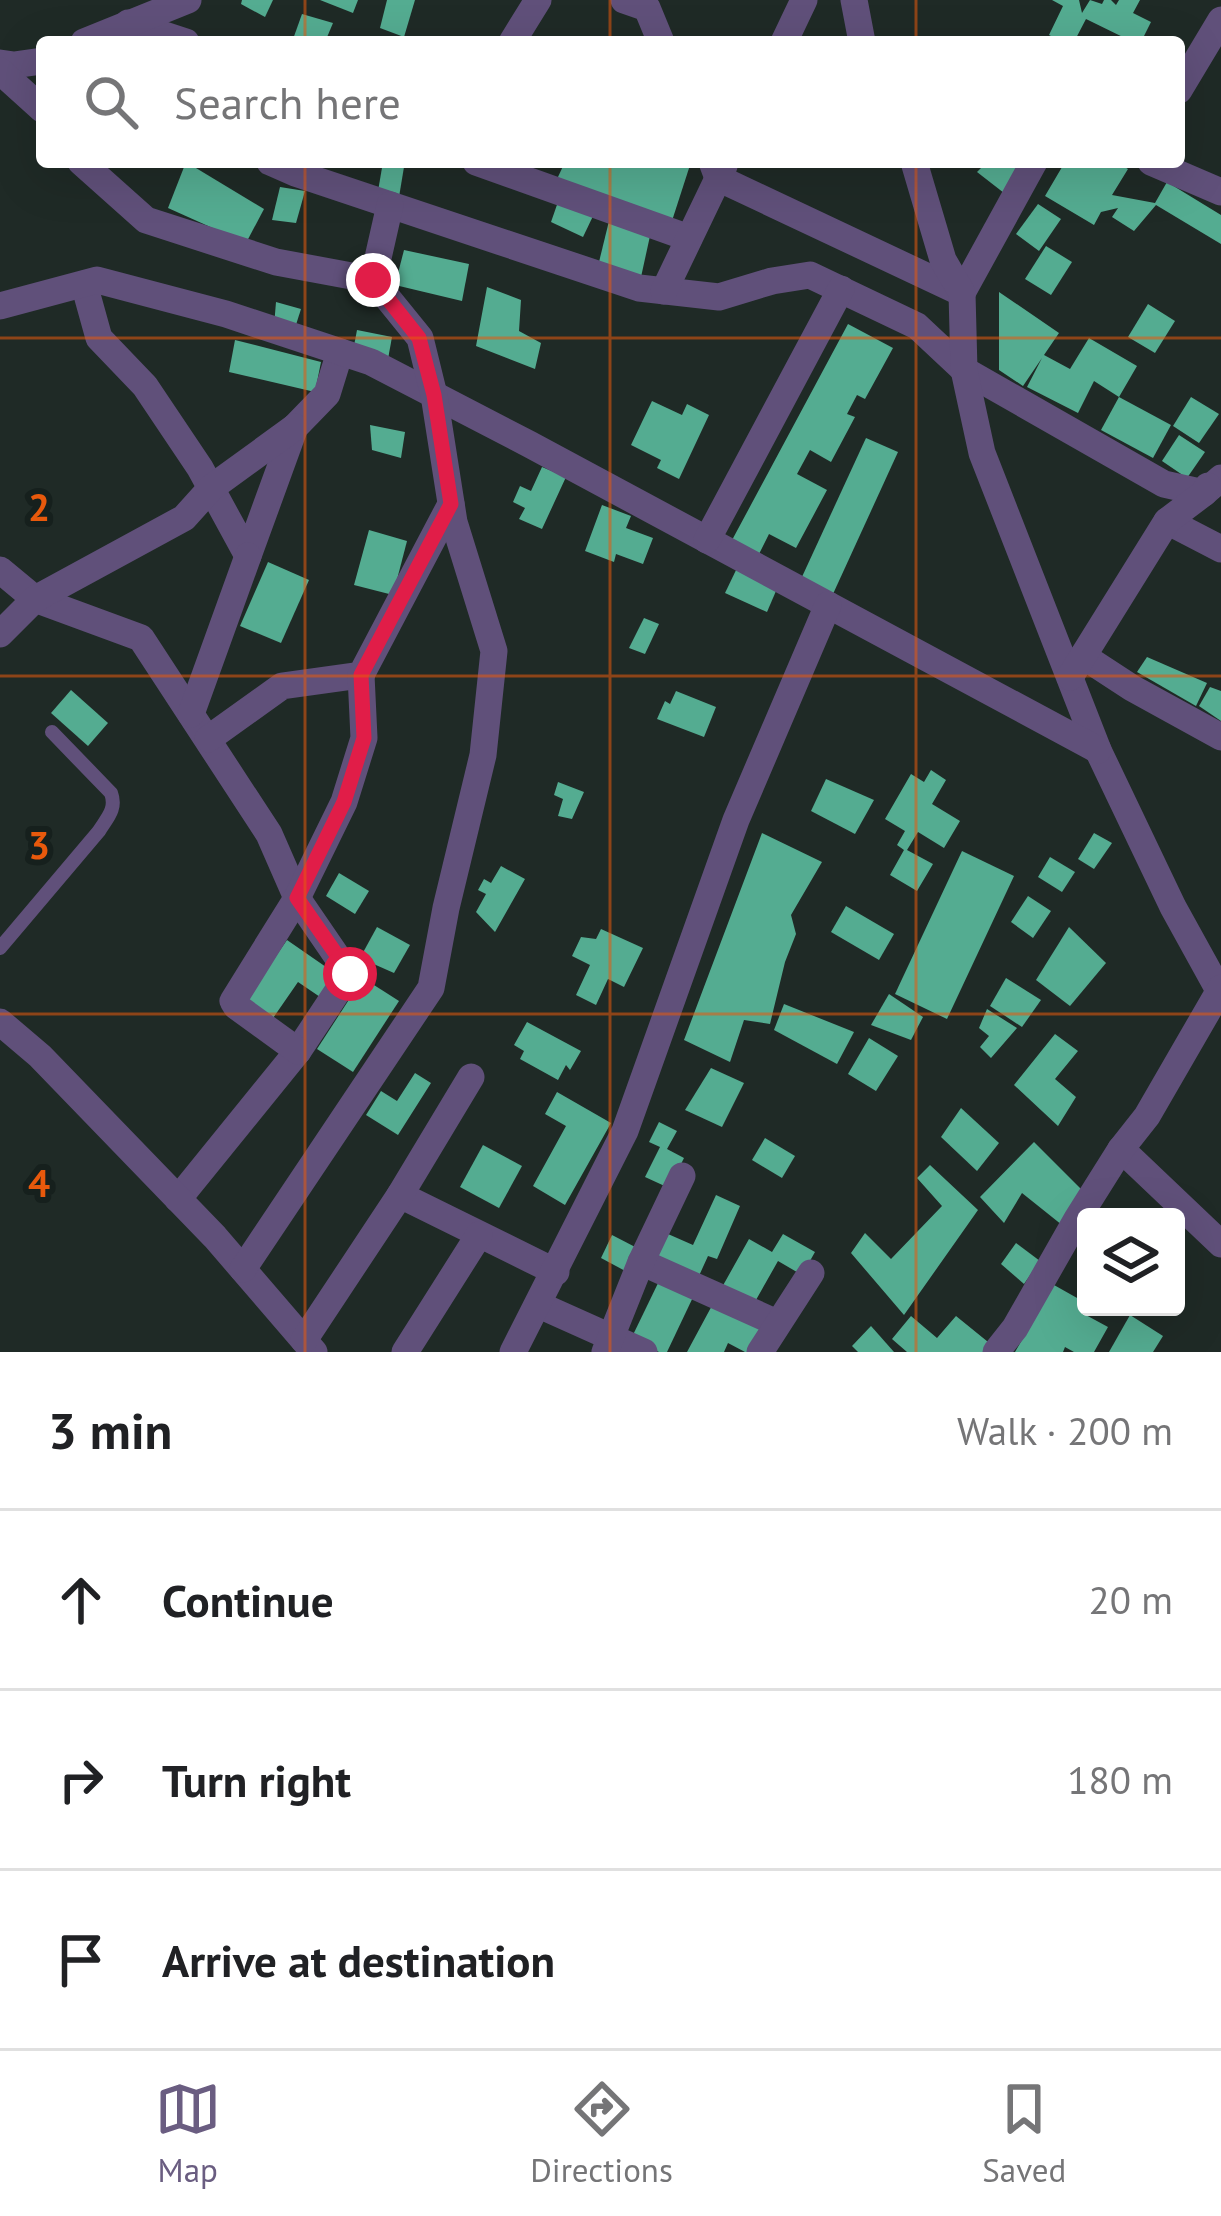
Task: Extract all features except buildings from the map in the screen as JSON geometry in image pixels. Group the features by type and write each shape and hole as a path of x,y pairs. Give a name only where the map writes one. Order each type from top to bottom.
{"street":[{"path":"97,36 188,0"},
{"path":"516,36 538,0"},
{"path":"624,0 647,8 659,36"},
{"path":"787,36 804,0"},
{"path":"856,1 861,36"},
{"path":"1185,80 1221,20"},
{"path":"128,23 168,36"},
{"path":"0,67 36,62"},
{"path":"0,67 36,103"},
{"path":"88,168 146,220 276,262 373,280 419,338 434,395 454,522 494,651 483,755 431,988 243,1269"},
{"path":"288,168 639,287 719,297 810,275 917,326 964,370 1164,484 1213,486"},
{"path":"494,168 689,238"},
{"path":"664,291 719,168"},
{"path":"721,168 962,293"},
{"path":"916,168 943,260 962,293 964,370 982,453 1077,666 1098,750 1173,908 1220,991 1148,1116 1121,1149 996,1352"},
{"path":"962,293 1031,168"},
{"path":"1165,168 1221,192"},
{"path":"373,280 390,205"},
{"path":"0,306 97,280 226,314 371,362 1098,750"},
{"path":"84,284 99,338 145,386 248,556"},
{"path":"707,540 841,289"},
{"path":"0,634 35,598 184,518 211,488 295,427 327,394 340,352"},
{"path":"191,714 295,427"},
{"path":"1077,666 1167,521 1213,486 1221,461"},
{"path":"298,1051 233,1000 297,898 344,802 364,738 361,675 451,504"},
{"path":"1167,521 1221,549"},
{"path":"0,570 35,598 141,638 269,833 297,898 350,974 298,1051 178,1199"},
{"path":"513,1352 625,1131 736,820 828,605"},
{"path":"1077,666 1132,688 1221,737"},
{"path":"208,740 282,686 361,675"},
{"path":"6,1037 40,1056 243,1269 309,1346 471,1077"},
{"path":"1121,1149 1221,1244"},
{"path":"609,1345 640,1262 682,1176"},
{"path":"400,1195 556,1272"},
{"path":"405,1352 479,1235"},
{"path":"640,1262 777,1323"},
{"path":"760,1352 811,1274"},
{"path":"539,1305 609,1345 644,1352"}],"lane":[{"path":"0,948 99,831 115,802 52,733"}],"route":[{"path":"350,974 297,898 344,802 364,738 361,675 451,504 434,395 419,338 373,280"}]}
